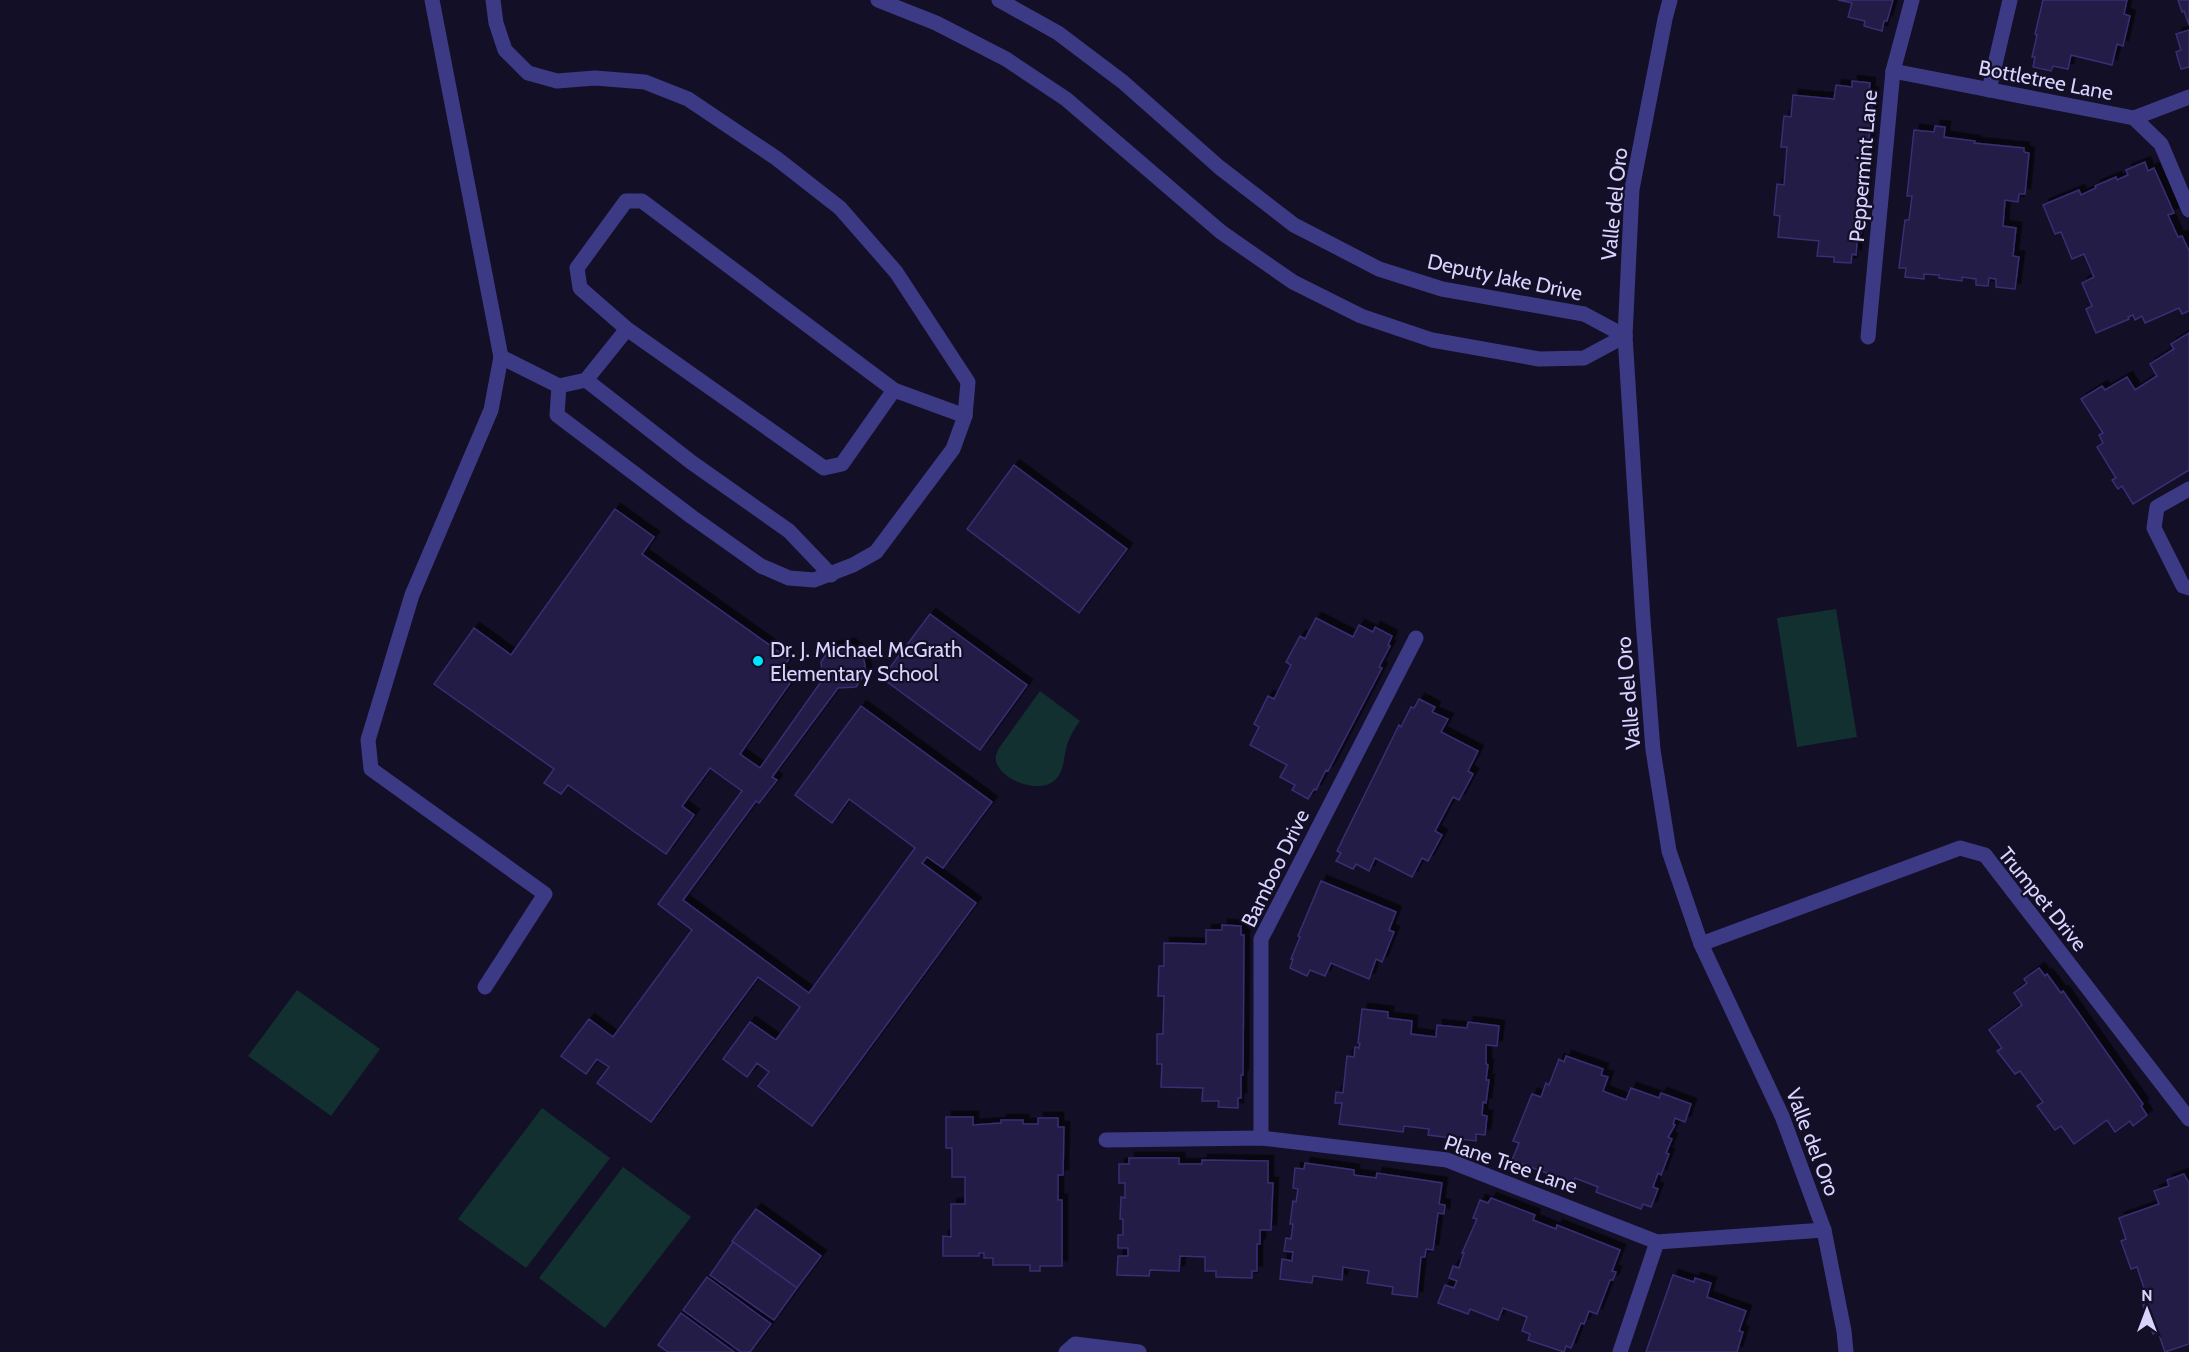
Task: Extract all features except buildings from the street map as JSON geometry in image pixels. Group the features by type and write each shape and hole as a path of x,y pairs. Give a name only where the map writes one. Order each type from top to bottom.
{"street":[{"path":"432,0 501,357 491,410 412,595 368,740 371,770 545,894 485,987"},
{"path":"493,0 496,23 505,50 528,74 557,81 595,78 645,82 688,99 776,158 840,208 896,272 968,382 964,416 953,449 876,552 831,575 814,580 789,578 761,566 557,415 559,386"},
{"path":"878,0 936,23 1006,59 1066,99 1221,232 1293,282 1361,316 1432,340 1539,359 1584,358 1625,336"},
{"name":"Deputy Jake Drive","path":"999,0 1058,33 1124,82 1219,167 1294,225 1379,269 1442,289 1584,314 1625,336"},
{"name":"Valle del Oro","path":"1671,0 1665,19 1632,189 1625,336 1653,750 1669,851 1701,944 1782,1116 1824,1230 1846,1352"},
{"name":"Peppermint Lane","path":"1868,337 1893,71 1912,0"},
{"path":"1989,90 2010,0"},
{"name":"Bottletree Lane","path":"1893,71 2134,118 2189,97"},
{"path":"2134,118 2161,144 2189,210"},
{"path":"894,390 842,464 824,468 627,329 580,288 577,268 626,201 642,201 894,390 964,416"},
{"path":"501,357 559,386 586,380 627,329"},
{"path":"586,380 691,462 789,531 831,575"},
{"path":"2189,489 2157,507 2154,528 2183,586 2189,588"},
{"name":"Bamboo Drive","path":"1261,1138 1261,939 1416,638"},
{"name":"Trumpet Drive","path":"1701,944 1960,848 1985,855 2189,1119"},
{"name":"Plane Tree Lane","path":"1106,1140 1261,1138 1447,1160 1658,1242 1824,1230"},
{"path":"1620,1352 1658,1242"},
{"path":"1066,1352 1075,1344 1139,1352"}],"green space":[{"path":"1836,609 1857,737 1797,747 1777,618"},
{"path":"1040,691 1080,721 1068,742 1062,768 1055,780 1040,786 1030,786 1005,774 999,768 996,757 999,748"},
{"path":"297,990 380,1049 331,1116 248,1056"},
{"path":"542,1108 610,1158 526,1268 458,1219"},
{"path":"623,1167 691,1217 605,1328 539,1278"}],"place":[{"name":"Dr. J. Michael McGrath Elementary School","path":"758,661"}]}
